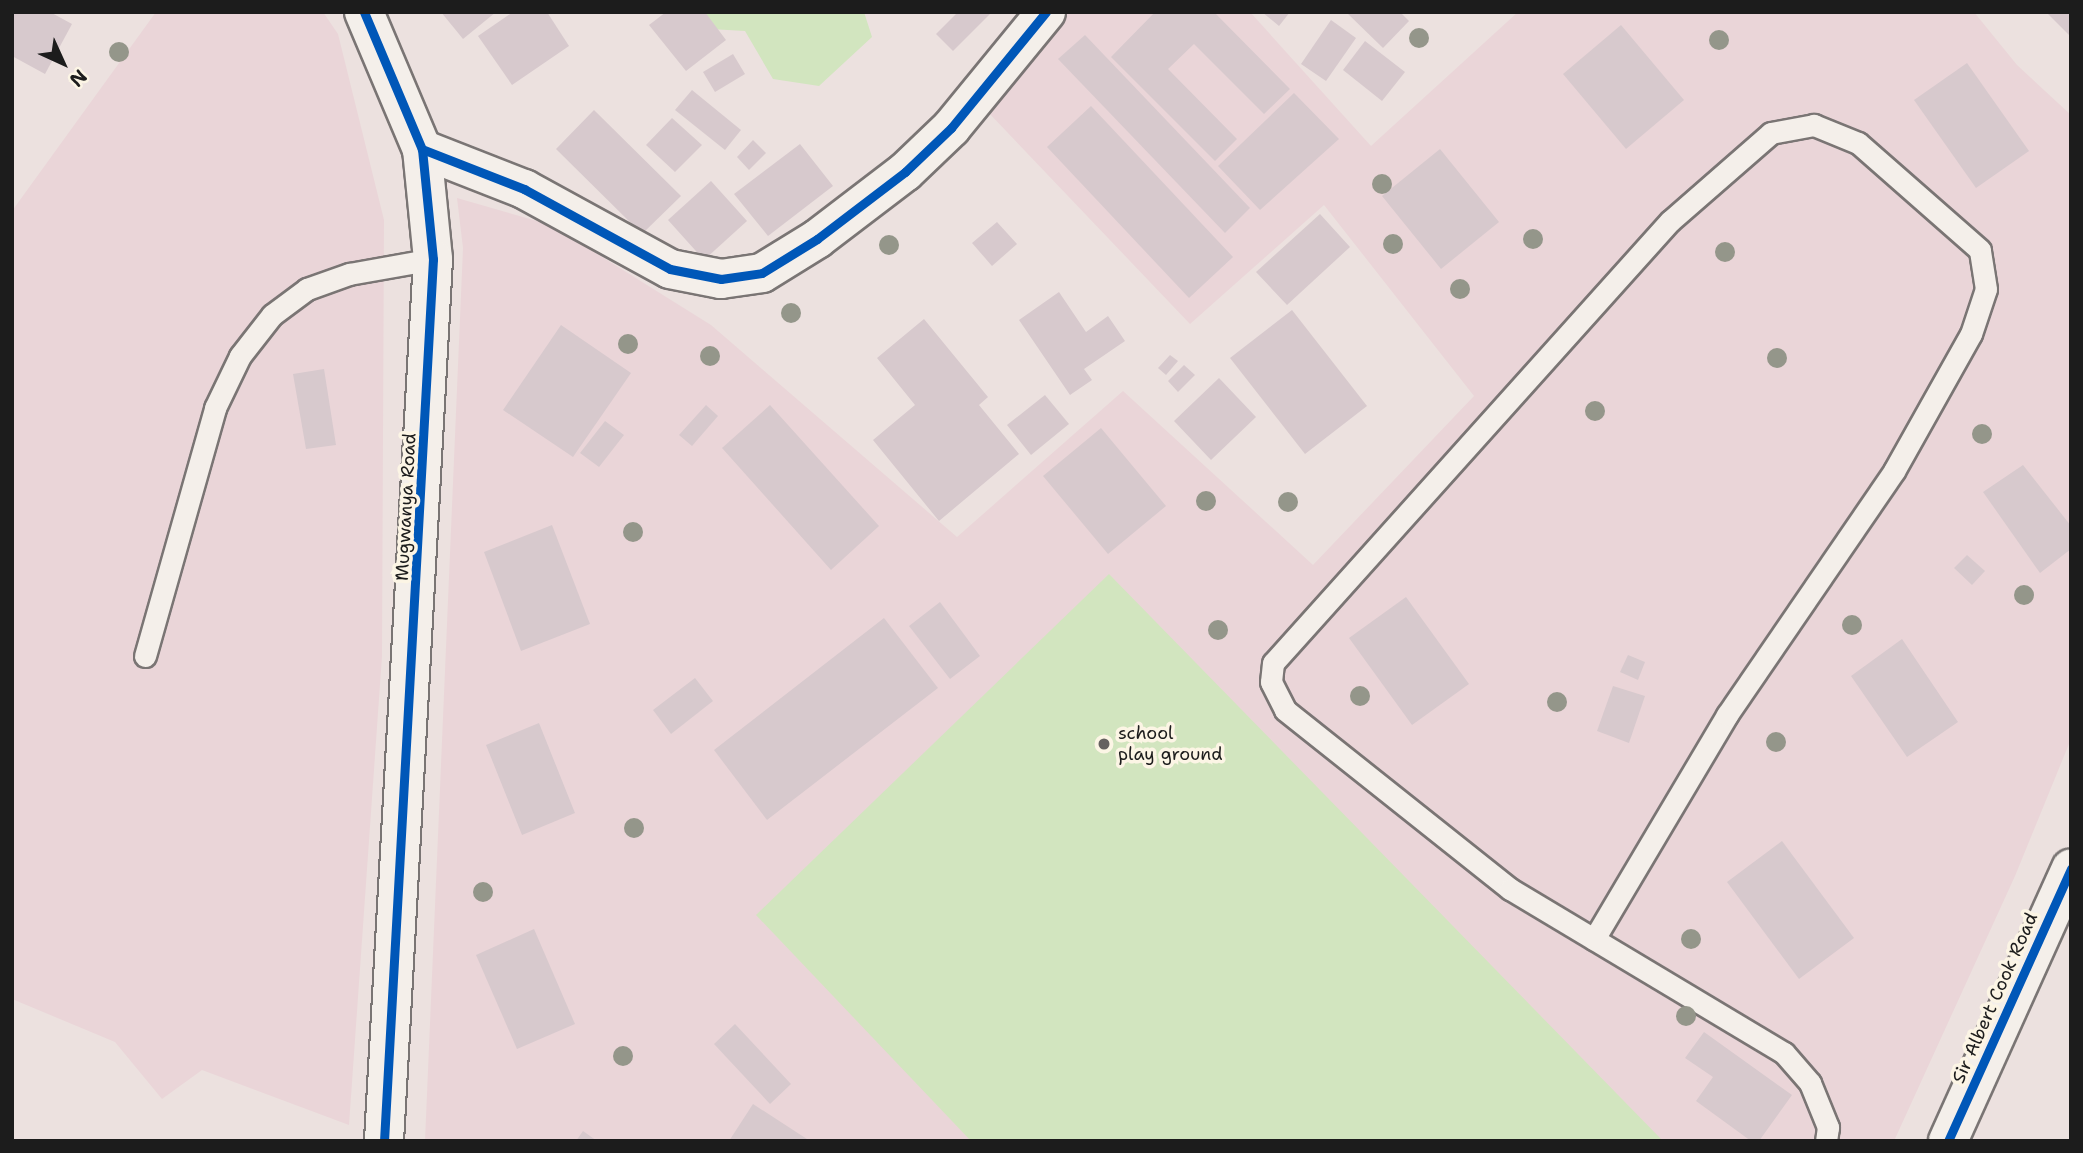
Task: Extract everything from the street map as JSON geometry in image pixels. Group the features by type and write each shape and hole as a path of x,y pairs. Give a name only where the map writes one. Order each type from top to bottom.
{"street":[{"name":"Mugwanya Road","path":"364,12 422,149 433,260 384,1141"},
{"path":"422,149 524,189 670,269 721,279 762,273 817,239 905,172 951,128 1046,12"},
{"name":"Sir Albert Cook Road","path":"1948,1141 2071,869"}],"lane":[{"path":"1594,939 1727,715 1894,471 1971,334 1986,289 1980,250 1858,143 1814,125 1771,134 1670,221 1273,663 1271,682 1284,710 1510,889 1784,1053 1810,1083 1828,1127 1826,1141"},
{"path":"145,656 215,408 240,356 272,315 307,289 349,274 433,260"}],"shaded area":[{"path":"156,12 323,12 338,34 384,220 382,656 349,1125 202,1070 162,1099 115,1042 12,999 12,211"},
{"path":"1068,12 1250,12 1371,146 1518,12 1974,12 2017,65 2071,115 2071,739 2015,876 1894,1141 425,1141 463,248 457,198 551,225 711,325 957,537 1123,391 1313,565 1474,396 1324,205 1190,324 987,111"}],"green space":[{"path":"680,12 864,12 872,37 819,86 773,79 745,31 676,27"},
{"name":"school play ground","path":"1109,574 1663,1141 971,1141 756,915"}],"building":[{"path":"12,12 50,12 72,24 45,74 12,56"},
{"path":"441,12 496,12 463,39"},
{"path":"513,12 547,12 569,46 512,85 478,36"},
{"path":"666,12 705,12 726,40 686,71 649,25"},
{"path":"958,12 992,12 953,51 936,34"},
{"path":"1155,12 1214,12 1290,89 1264,114 1194,44 1168,69 1237,139 1215,161 1111,57"},
{"path":"1262,12 1290,12 1279,26"},
{"path":"1346,12 1400,12 1409,21 1383,48"},
{"path":"2046,12 2071,12 2071,37"},
{"path":"1331,20 1356,38 1326,81 1301,64"},
{"path":"1621,25 1684,100 1626,149 1563,74"},
{"path":"1085,35 1250,208 1225,233 1058,59"},
{"path":"1365,41 1405,72 1382,101 1343,70"},
{"path":"733,54 745,74 715,92 703,72"},
{"path":"1967,63 2029,151 1976,188 1914,100"},
{"path":"692,90 741,130 725,150 675,110"},
{"path":"1294,93 1339,139 1260,210 1218,166"},
{"path":"1091,106 1233,257 1189,298 1047,147"},
{"path":"594,110 681,196 642,234 556,149"},
{"path":"672,118 702,145 675,172 646,145"},
{"path":"753,140 766,153 749,170 737,157"},
{"path":"800,144 833,186 768,236 734,194"},
{"path":"1440,149 1499,222 1441,269 1382,196"},
{"path":"711,181 747,221 704,260 668,220"},
{"path":"1320,214 1350,247 1287,305 1256,272"},
{"path":"997,222 1017,244 992,266 972,243"},
{"path":"1059,292 1086,332 1108,316 1125,341 1084,369 1092,380 1070,395 1019,320"},
{"path":"1292,310 1367,406 1305,454 1230,358"},
{"path":"924,319 988,397 979,405 1019,454 939,521 873,440 915,405 877,358"},
{"path":"561,325 631,373 573,457 503,410"},
{"path":"1170,355 1178,361 1166,375 1158,368"},
{"path":"1184,365 1195,375 1178,392 1168,381"},
{"path":"324,369 336,445 306,449 293,374"},
{"path":"1219,378 1256,417 1211,460 1174,421"},
{"path":"1045,395 1069,424 1031,455 1007,425"},
{"path":"706,405 718,416 692,446 679,435"},
{"path":"770,405 879,526 831,570 722,448"},
{"path":"605,421 624,435 599,467 580,453"},
{"path":"1101,428 1166,506 1108,554 1043,476"},
{"path":"2023,465 2071,526 2071,549 2040,573 1983,492"},
{"path":"552,525 590,624 521,651 484,552"},
{"path":"1967,555 1985,571 1972,585 1954,568"},
{"path":"1406,597 1469,684 1412,725 1349,638"},
{"path":"940,602 980,656 950,679 909,626"},
{"path":"884,618 938,688 767,820 714,750"},
{"path":"1902,639 1958,722 1907,757 1851,676"},
{"path":"1628,655 1645,662 1638,680 1620,672"},
{"path":"695,678 713,701 671,734 653,710"},
{"path":"1613,686 1645,696 1629,743 1597,731"},
{"path":"539,723 575,813 522,835 486,745"},
{"path":"1782,841 1854,938 1799,979 1727,882"},
{"path":"534,929 575,1024 517,1049 476,955"},
{"path":"735,1024 791,1084 770,1104 714,1044"},
{"path":"1704,1032 1792,1095 1759,1141 1751,1141 1696,1101 1713,1077 1685,1058"},
{"path":"753,1104 810,1141 729,1141"},
{"path":"583,1131 597,1141 576,1141"}],"cycle path":[{"path":"364,12 422,149 433,259 384,1141"},
{"path":"422,149 524,189 670,269 721,279 762,273 817,239 905,172 951,128 1046,12"},
{"path":"1948,1141 2071,869"}],"place":[{"name":"school play ground","path":"1104,744"}]}
